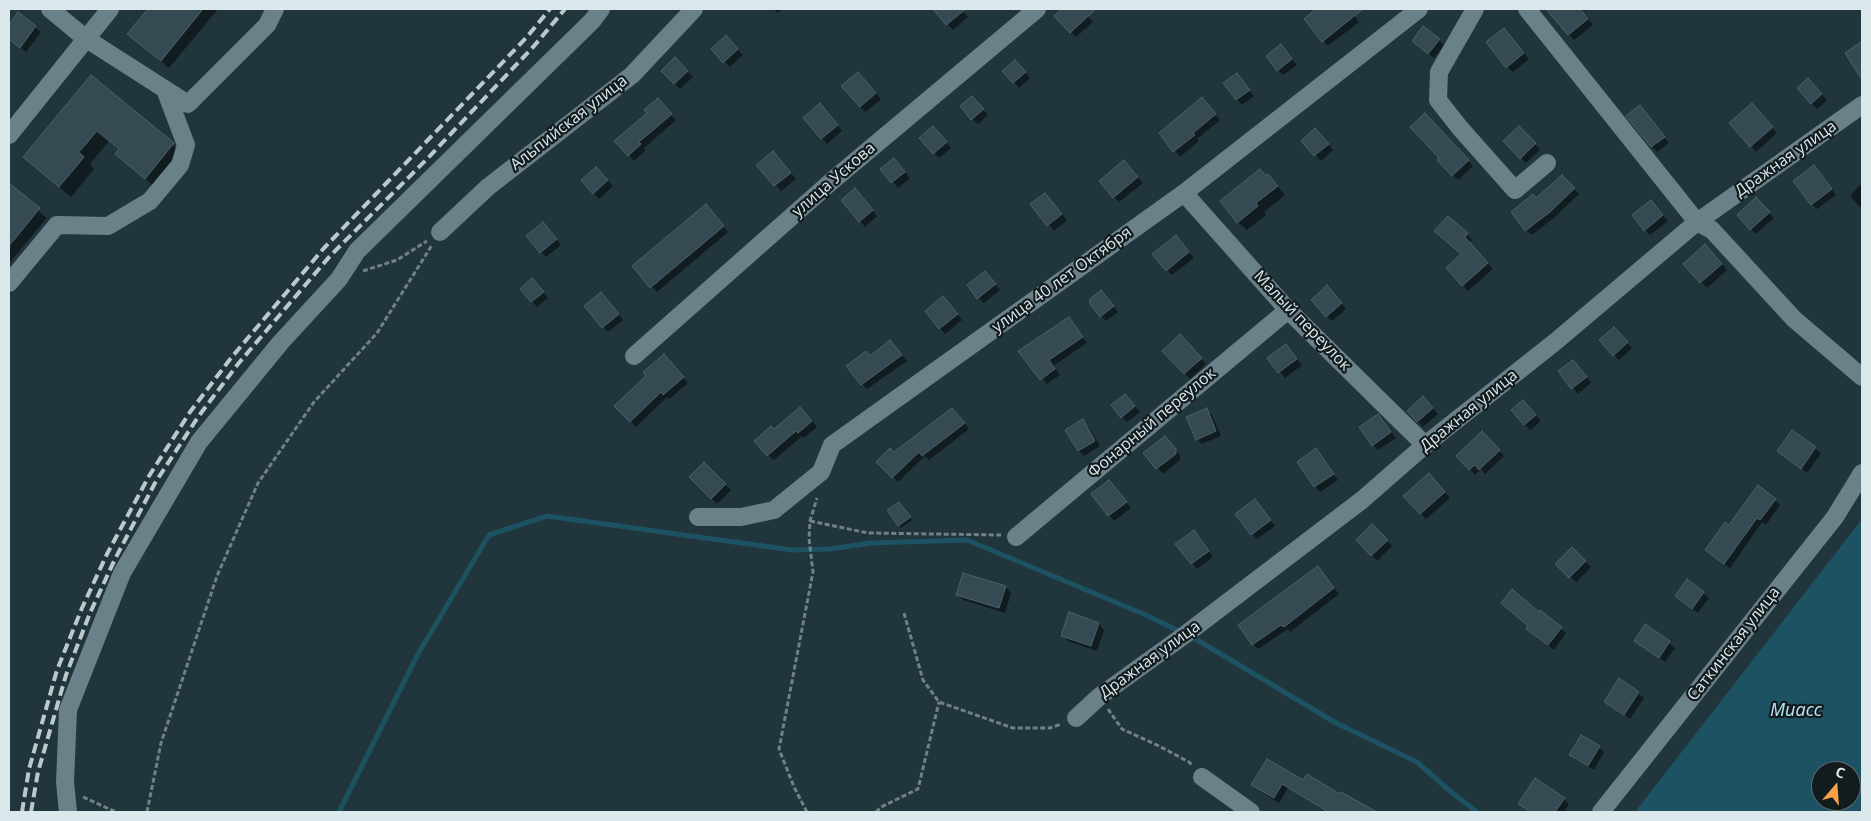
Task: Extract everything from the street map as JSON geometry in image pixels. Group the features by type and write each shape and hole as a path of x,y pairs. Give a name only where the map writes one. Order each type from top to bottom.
{"street":[{"path":"50,9 85,38 166,92 188,104 267,25 275,9"},
{"path":"9,135 110,9"},
{"path":"68,812 66,792 68,710 122,572 199,442 281,342 340,279 357,250 592,21 602,9"},
{"name":"Альпийская улица","path":"440,232 488,187 632,75 694,9"},
{"name":"улица Ускова","path":"634,356 833,180 1037,9"},
{"name":"улица 40 лет Октября","path":"698,517 740,517 774,510 821,472 832,445 1184,193 1419,9"},
{"path":"1475,9 1439,72 1438,100 1515,190 1547,163"},
{"path":"1527,9 1697,222 1712,230 1794,319 1862,377"},
{"path":"9,283 57,225 108,226 150,201 180,165 186,145 166,92"},
{"name":"Дражная улица","path":"1076,718 1100,696 1186,634 1362,500 1426,445 1555,342 1697,222 1862,105"},
{"name":"Малый переулок","path":"1184,193 1288,310 1426,445"},
{"name":"Фонарный переулок","path":"1016,537 1288,310"},
{"name":"Саткинская улица","path":"1601,812 1835,517 1862,474"},
{"path":"1202,777 1251,812"}],"path":[{"path":"340,279 397,260 440,232"},
{"path":"147,812 162,743 217,576 258,484 314,402 378,333 440,232"},
{"path":"806,812 779,749 813,572 809,539 810,521 818,497 821,472"},
{"path":"810,521 868,533 953,533 1016,537"},
{"path":"904,614 923,680 939,702 1013,728 1050,728 1076,718"},
{"path":"1100,696 1122,729 1189,762 1202,777"},
{"path":"876,812 880,807 918,789 939,702"},
{"path":"66,792 90,799 116,812"}],"water":[{"name":"Миасс","path":"1862,519 1862,812 1635,812"}],"building":[{"path":"148,9 203,9 161,61 127,34"},
{"path":"933,9 966,9 946,25"},
{"path":"1062,9 1096,9 1070,33 1054,16"},
{"path":"1316,9 1363,9 1322,42 1304,19"},
{"path":"1546,9 1580,9 1588,19 1568,35"},
{"path":"18,12 36,26 20,48 9,39 9,25"},
{"path":"1423,26 1440,39 1428,54 1412,41"},
{"path":"1504,28 1524,53 1506,68 1486,42"},
{"path":"726,35 738,49 723,63 711,49"},
{"path":"1862,41 1862,80 1845,53"},
{"path":"1281,44 1292,59 1277,71 1266,56"},
{"path":"675,57 688,71 674,84 661,71"},
{"path":"1015,60 1026,72 1013,83 1002,71"},
{"path":"858,72 876,93 860,107 841,86"},
{"path":"1237,73 1250,90 1236,100 1223,83"},
{"path":"91,75 174,143 145,179 115,154 119,149 97,131 79,152 84,157 59,187 23,157"},
{"path":"1808,78 1822,94 1811,104 1797,88"},
{"path":"972,96 984,109 971,120 960,106"},
{"path":"1202,97 1216,114 1193,133 1195,135 1173,152 1159,133"},
{"path":"658,98 672,114 639,142 641,144 628,156 614,141 647,113 644,110"},
{"path":"820,103 838,125 821,139 803,118"},
{"path":"1752,103 1773,127 1750,147 1729,123"},
{"path":"1640,105 1665,137 1651,147 1626,116"},
{"path":"1425,113 1469,160 1452,176 1437,160 1439,158 1410,127"},
{"path":"933,126 947,142 933,154 919,138"},
{"path":"1519,126 1536,143 1520,159 1503,141"},
{"path":"1315,128 1329,144 1314,156 1301,141"},
{"path":"773,151 791,173 774,186 756,165"},
{"path":"894,158 905,172 891,183 880,169"},
{"path":"1124,160 1138,177 1113,198 1099,181"},
{"path":"1814,165 1832,189 1811,205 1793,181"},
{"path":"596,167 608,180 593,194 581,180"},
{"path":"1260,169 1266,176 1268,174 1278,186 1256,203 1258,206 1237,223 1220,201"},
{"path":"1562,175 1575,188 1550,212 1525,231 1511,212 1533,194 1536,198"},
{"path":"9,183 40,208 9,246"},
{"path":"855,188 873,210 859,222 841,200"},
{"path":"1045,193 1062,214 1047,226 1030,204"},
{"path":"1756,197 1770,212 1750,230 1737,215"},
{"path":"1651,200 1663,215 1644,231 1632,215"},
{"path":"706,204 724,226 650,288 632,266"},
{"path":"1448,216 1468,233 1465,237 1488,263 1462,286 1446,268 1461,254 1434,231"},
{"path":"543,222 557,239 540,253 526,236"},
{"path":"1176,235 1189,252 1166,271 1152,254"},
{"path":"1705,244 1722,264 1700,283 1683,264"},
{"path":"985,271 996,284 977,299 967,285"},
{"path":"532,278 544,292 531,302 520,289"},
{"path":"1327,285 1342,303 1326,317 1311,300"},
{"path":"1101,290 1114,306 1100,317 1090,304 1090,299"},
{"path":"601,292 619,314 602,328 584,306"},
{"path":"943,296 958,314 939,329 925,311"},
{"path":"1069,317 1083,337 1049,360 1055,369 1040,380 1018,351"},
{"path":"1614,327 1628,342 1613,356 1599,340"},
{"path":"1180,334 1202,358 1184,374 1162,351"},
{"path":"890,340 902,355 861,385 846,366 866,351 870,356"},
{"path":"1286,344 1297,359 1278,373 1267,358"},
{"path":"664,354 684,377 663,395 661,392 630,422 614,406 646,376 643,372"},
{"path":"1573,360 1587,377 1571,389 1558,371"},
{"path":"1125,394 1135,406 1121,418 1111,405"},
{"path":"1423,396 1433,408 1417,422 1407,411"},
{"path":"1523,400 1536,415 1524,425 1511,410"},
{"path":"800,407 812,421 798,433 796,431 767,456 754,441 771,426 774,429"},
{"path":"952,408 965,423 922,456 919,452 892,478 876,462 890,448 894,452"},
{"path":"1207,408 1216,431 1196,440 1186,417"},
{"path":"1378,414 1391,432 1372,446 1359,427"},
{"path":"1083,419 1095,441 1078,451 1065,430"},
{"path":"1792,430 1816,447 1801,469 1777,451"},
{"path":"1482,431 1500,450 1479,470 1475,465 1469,470 1456,456"},
{"path":"1165,436 1176,449 1176,454 1156,469 1143,453"},
{"path":"1316,448 1334,474 1314,487 1297,462"},
{"path":"704,462 726,484 711,499 689,477"},
{"path":"1429,473 1445,492 1420,514 1403,496"},
{"path":"1109,480 1127,502 1108,516 1091,494"},
{"path":"1758,485 1776,499 1760,520 1757,518 1724,564 1705,550 1725,522 1729,525"},
{"path":"1255,499 1271,520 1251,535 1235,514"},
{"path":"899,502 911,517 898,526 887,510"},
{"path":"1372,524 1388,540 1371,556 1356,540"},
{"path":"1194,530 1209,551 1191,564 1175,544"},
{"path":"1572,547 1586,561 1569,578 1555,564"},
{"path":"1318,566 1334,588 1284,627 1281,625 1252,645 1238,625"},
{"path":"963,573 1006,586 999,608 956,595"},
{"path":"1687,579 1704,592 1692,609 1675,596"},
{"path":"1512,589 1539,612 1540,610 1562,627 1548,645 1526,629 1528,626 1501,603"},
{"path":"1069,612 1099,623 1091,646 1061,636"},
{"path":"1645,624 1670,641 1659,658 1634,641"},
{"path":"1619,678 1639,692 1624,715 1604,702"},
{"path":"1581,735 1600,746 1588,766 1569,755"},
{"path":"1267,759 1303,780 1307,774 1340,794 1341,792 1377,812 1328,812 1282,784 1274,798 1251,785"},
{"path":"1535,778 1565,798 1555,812 1531,812 1518,804"}],"waterway":[{"path":"339,812 418,654 489,535 547,516 792,550 830,549 871,543 967,540 1146,615 1181,632"},
{"path":"1189,635 1336,723 1417,762 1477,812"}],"railway":[{"path":"22,812 29,769 57,670 82,608 107,554 149,476 190,412 231,358 324,248 526,38 550,9"},
{"path":"31,812 38,772 66,675 90,613 115,559 155,483 198,417 238,364 330,256 426,160 534,46 565,9"}]}
